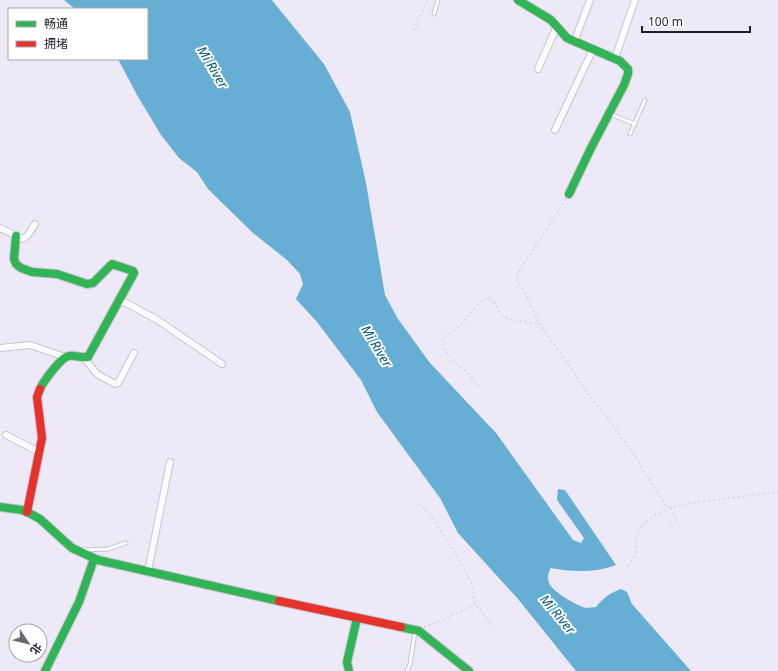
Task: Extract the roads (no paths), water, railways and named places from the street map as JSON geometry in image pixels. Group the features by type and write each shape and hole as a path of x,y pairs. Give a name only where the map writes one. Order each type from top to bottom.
{"street":[{"path":"518,0 544,15 557,26 567,38 615,58 626,64 628,68 628,75 624,85 569,194"},
{"path":"574,42 590,0"},
{"path":"615,58 635,0"},
{"path":"538,69 557,26"},
{"path":"555,130 593,49"},
{"path":"0,228 23,239 28,236 35,224"},
{"path":"16,236 14,259 16,264 21,268 32,272 57,274 87,284 93,283 112,264 134,273 88,357 85,359"},
{"path":"118,302 126,303 156,319 222,364"},
{"path":"0,348 30,345 65,357"},
{"path":"27,512 42,438 37,397 38,391 65,357 69,355 85,359 97,374 115,384 118,383 134,353"},
{"path":"6,435 39,452"},
{"path":"148,571 170,462"},
{"path":"0,507 27,512 40,519 76,550 94,559 424,633 469,671"},
{"path":"45,671 60,644 88,582 94,559"},
{"path":"349,671 347,662 357,618"}],"lane":[{"path":"434,14 438,0"},
{"path":"630,134 645,100"},
{"path":"609,114 635,124"},
{"path":"76,550 108,549 126,543"},
{"path":"407,671 410,664 415,630"}],"water":[{"name":"Mi River","path":"64,0 272,0 324,64 350,112 366,183 385,295 398,319 430,363 496,433 573,540 581,543 584,538 557,500 558,489 565,490 616,565 592,571 551,568 548,575 548,580 553,589 572,602 586,608 596,607 613,592 621,589 627,592 632,604 691,671 576,671 518,599 458,533 440,498 377,412 361,380 317,322 296,299 303,284 300,274 287,260 253,233 208,189 197,172 179,158 161,135 119,60 148,60 148,8 74,8"}]}
